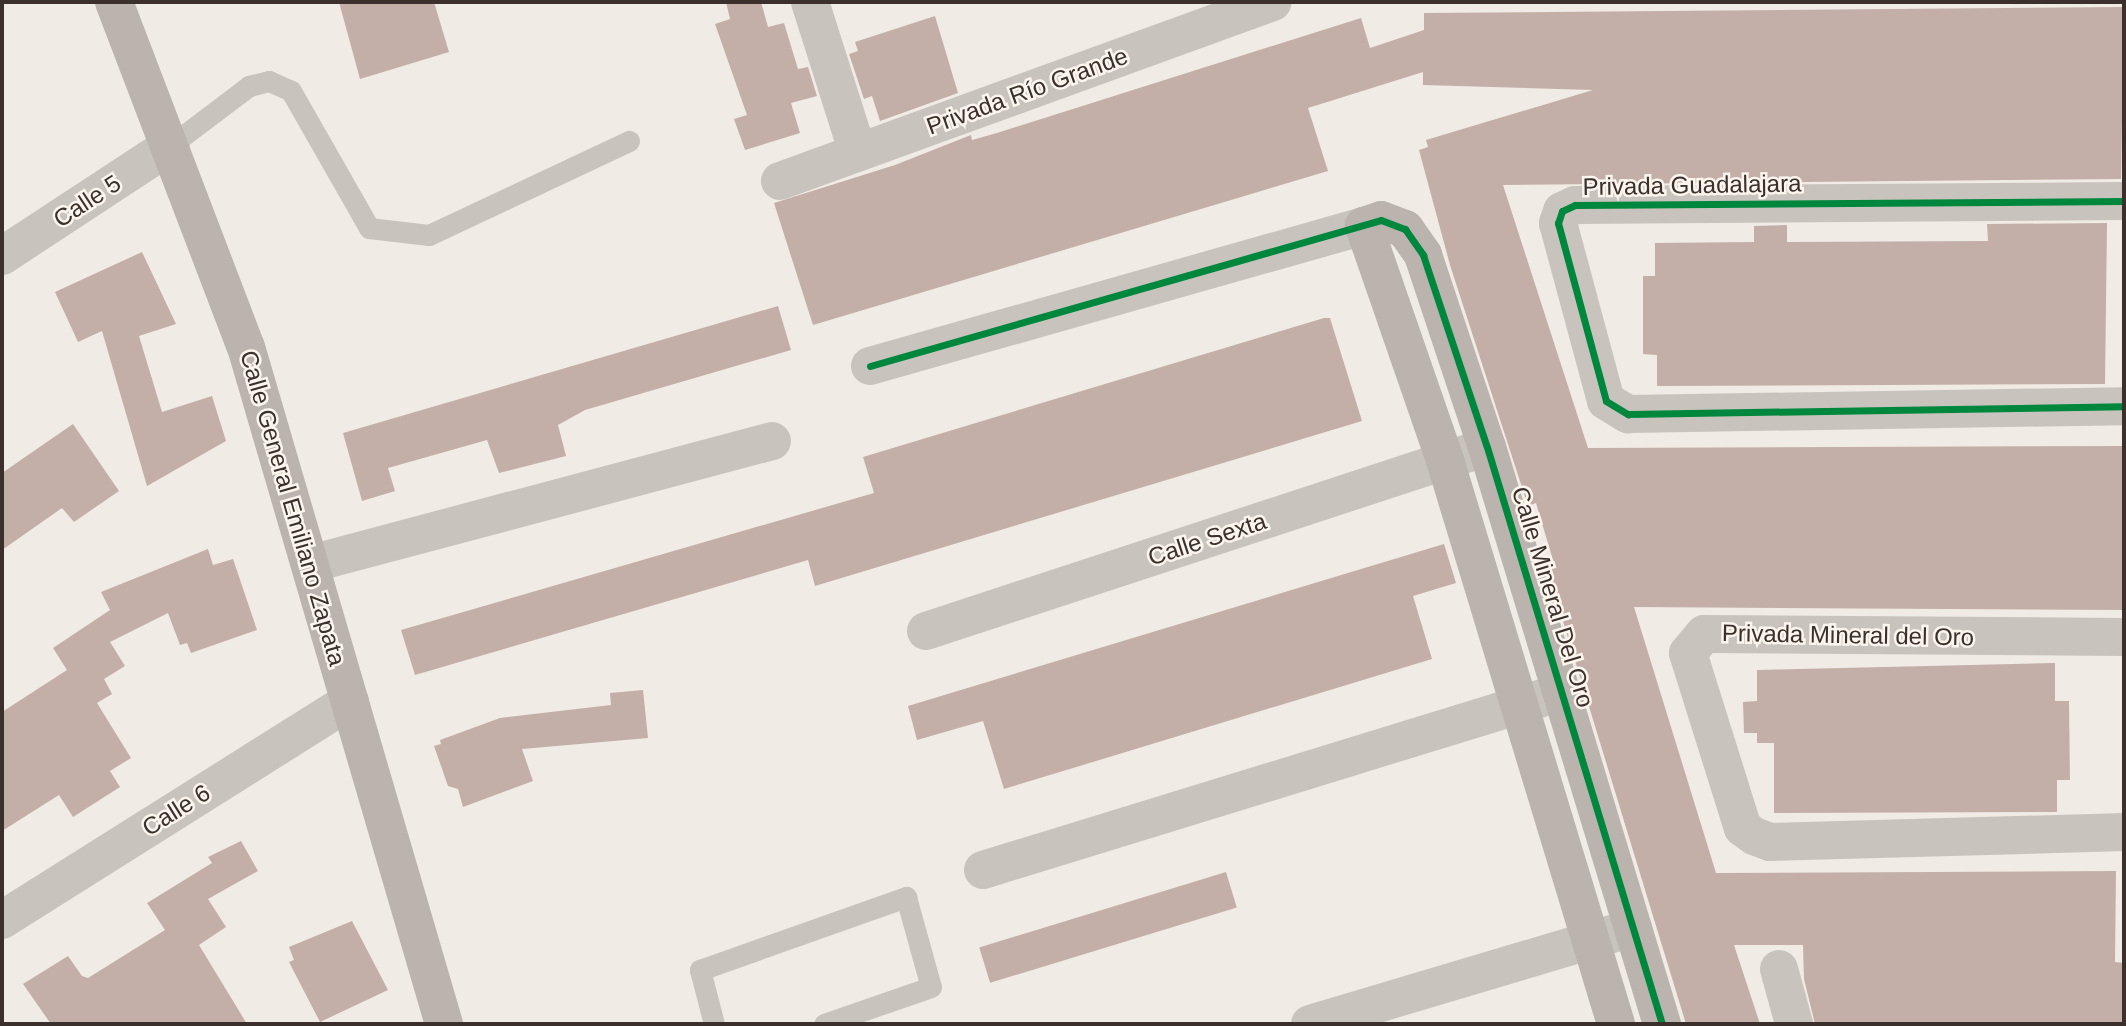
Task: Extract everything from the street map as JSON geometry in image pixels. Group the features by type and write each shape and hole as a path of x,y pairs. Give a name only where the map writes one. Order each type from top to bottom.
{"street":[{"name":"Calle General Emiliano Zapata","path":"114,2 246,346 444,1024"},
{"path":"810,2 858,153"},
{"name":"Privada Río Grande","path":"780,181 1273,2"},
{"name":"Calle 5","path":"2,256 171,145"},
{"name":"Privada Guadalajara","path":"2124,201 1575,205 1562,211 1558,223 1606,401 1628,414 2124,406"},
{"name":"Calle Mineral Del Oro","path":"1364,226 1381,220 1394,222 1414,238 1487,447 1662,1024"},
{"path":"870,366 1364,226 1445,460 1616,1024"},
{"path":"310,564 772,441"},
{"name":"Calle Sexta","path":"926,631 1487,447"},
{"name":"Privada Mineral del Oro","path":"2124,637 1704,634 1693,641 1688,653 1743,828 1754,836 1770,842 2124,832"},
{"path":"983,870 1562,692"},
{"name":"Calle 6","path":"2,920 350,701"},
{"path":"1310,1024 1633,928"},
{"path":"1779,969 1794,1024"}],"lane":[{"path":"171,145 249,86 269,81 291,91 369,228 429,235 629,141"},
{"path":"714,1024 700,970 906,897 931,987 824,1024"}],"building":[{"path":"339,2 434,2 449,52 360,79"},
{"path":"726,2 761,2 768,27 784,23 798,69 808,67 817,96 791,103 800,133 745,150 734,119 747,115 715,24 730,19"},
{"path":"2124,7 2121,179 1503,185 1588,448 2124,446 2124,610 1634,607 1716,873 2116,871 2115,962 2124,963 2124,1024 1815,1024 1804,979 1803,945 1734,945 1760,1024 1686,1024 1547,569 1555,567 1536,503 1528,506 1450,265 1419,150 1428,147 1426,140 1593,90 1423,85 1423,72 1308,108 1328,171 813,325 774,203 895,165 971,135 972,140 997,133 1361,18 1370,48 1424,30 1424,13"},
{"path":"935,16 958,93 880,121 872,96 864,99 849,54 858,51 855,42"},
{"path":"2107,223 2105,384 1657,386 1657,355 1643,354 1643,276 1655,276 1655,243 1754,242 1754,226 1787,225 1787,242 1988,241 1987,224"},
{"path":"142,252 176,324 139,336 162,412 212,396 226,441 147,486 102,331 78,342 55,292"},
{"path":"778,306 791,350 585,410 558,425 566,456 499,473 487,440 388,468 395,491 362,501 343,433"},
{"path":"1330,318 1362,421 815,586 808,560 415,675 401,630 874,493 863,457"},
{"path":"73,424 119,491 74,522 62,508 2,550 2,473"},
{"path":"1444,544 1456,583 1413,596 1432,659 1004,789 983,721 917,740 908,706"},
{"path":"208,549 213,565 233,559 257,630 191,653 187,643 180,645 168,613 110,642 125,666 104,679 112,694 97,703 131,758 110,771 120,787 73,817 59,795 2,831 2,712 67,670 53,648 110,610 101,592"},
{"path":"2055,663 2055,701 2069,701 2070,780 2057,780 2057,812 1774,813 1774,743 1757,743 1757,733 1744,733 1743,702 1757,701 1757,670"},
{"path":"643,690 648,738 522,749 533,781 463,807 458,789 448,786 434,746 441,744 440,740 500,718 611,705 610,693"},
{"path":"241,841 258,871 208,899 226,927 199,945 247,1024 51,1024 23,984 68,956 82,976 88,978 165,930 147,903 212,863 208,857"},
{"path":"1226,872 1237,907 990,983 979,947"},
{"path":"352,921 388,990 320,1022 289,962 294,960 289,947"}],"cycle path":[{"path":"2124,201 1575,205 1562,211 1558,223 1606,401 1628,414 2124,406"},
{"path":"870,366 1381,220 1405,229 1423,255 1487,447 1662,1024"}]}
